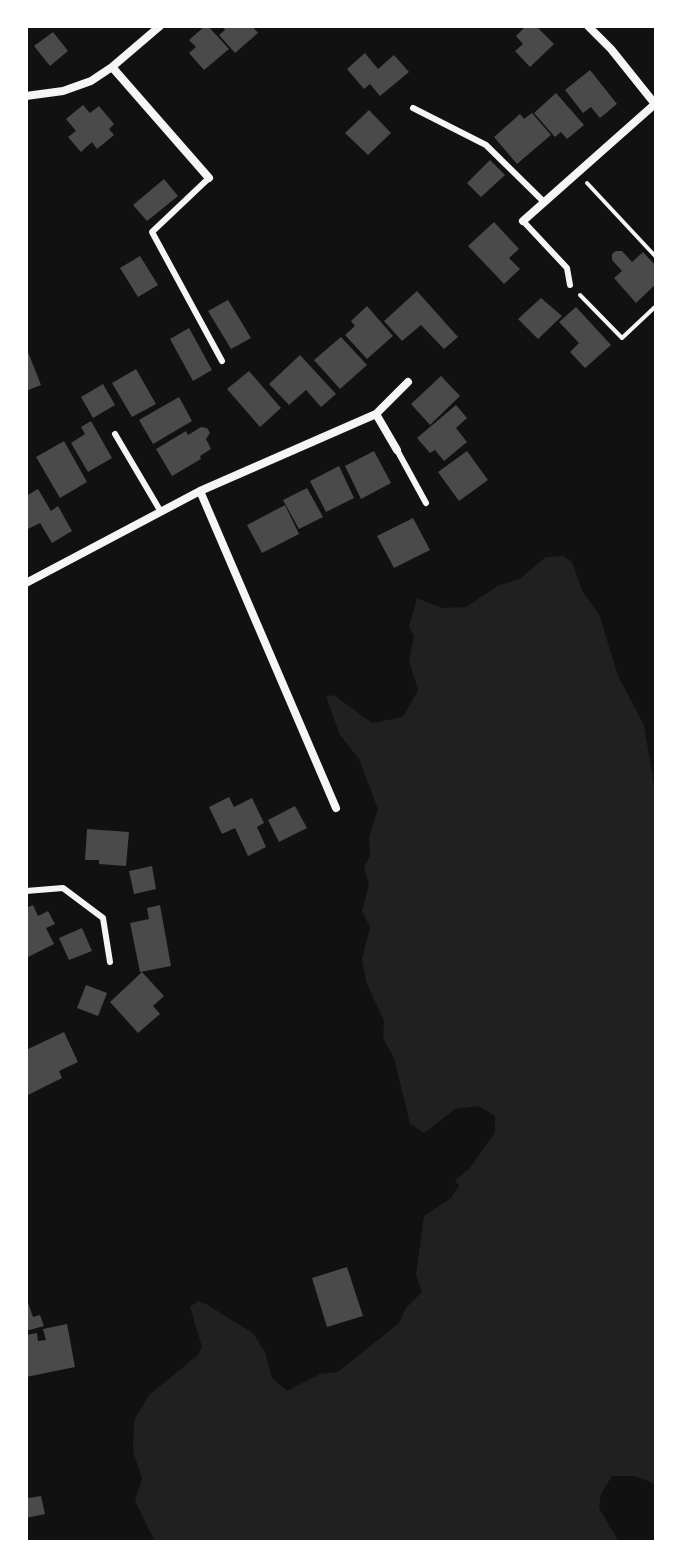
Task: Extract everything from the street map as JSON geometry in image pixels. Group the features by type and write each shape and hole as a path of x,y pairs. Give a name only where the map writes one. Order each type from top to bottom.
{"street":[{"path":"26,96 63,91 91,81 160,26"},
{"path":"523,221 656,104 588,26"},
{"path":"112,67 209,178"},
{"path":"26,583 200,491 376,414 408,382"},
{"path":"376,414 397,450"},
{"path":"200,491 336,808"}],"lane":[{"path":"413,108 486,145 544,202"},
{"path":"209,178 152,232 222,361"},
{"path":"523,221 567,268 570,285"},
{"path":"115,434 161,512"},
{"path":"397,450 426,503"},
{"path":"26,891 63,888 103,918 110,962"}],"path":[{"path":"577,172 656,257"},
{"path":"570,285 622,338 656,306"}],"shaded area":[{"path":"563,556 572,562 582,591 599,614 618,676 644,725 656,797 656,1484 634,1476 612,1476 601,1494 599,1508 619,1542 155,1542 135,1501 142,1478 133,1452 134,1421 149,1395 198,1355 202,1347 190,1307 198,1301 206,1304 253,1333 265,1352 272,1378 287,1391 320,1374 338,1372 399,1323 406,1308 422,1292 416,1275 424,1216 451,1198 459,1186 455,1180 470,1168 495,1132 495,1116 478,1106 455,1109 424,1133 410,1124 394,1058 383,1038 384,1021 366,982 362,959 370,927 362,911 369,885 364,867 370,856 369,837 378,809 359,759 340,735 326,697 334,695 372,723 403,717 418,690 409,661 414,636 409,627 417,598 442,608 466,607 498,586 521,578 546,557"}],"building":[{"path":"205,26 229,49 204,70 189,53 196,47 189,40"},
{"path":"222,26 252,26 258,33 235,53 219,35 225,30"},
{"path":"526,26 536,26 554,44 530,67 515,51 523,44 516,36"},
{"path":"53,32 68,51 50,66 34,46"},
{"path":"365,53 378,69 394,55 409,72 380,96 370,84 364,89 347,69"},
{"path":"590,70 617,104 600,118 591,107 583,113 565,90"},
{"path":"556,93 584,125 567,139 561,132 555,137 534,113"},
{"path":"83,105 90,113 99,106 114,124 109,129 114,135 97,149 92,142 81,152 68,137 76,131 66,119"},
{"path":"369,110 391,133 368,155 345,133"},
{"path":"532,113 551,135 517,164 494,137 520,114 524,119"},
{"path":"490,160 505,175 481,197 467,183"},
{"path":"164,179 178,196 147,221 133,205"},
{"path":"494,222 519,249 509,258 520,269 504,284 468,246"},
{"path":"622,251 632,262 643,252 656,266 656,284 636,303 614,278 622,271 612,260 612,254"},
{"path":"140,256 158,285 138,297 120,268"},
{"path":"417,291 458,337 444,349 421,325 402,341 384,321"},
{"path":"541,298 562,316 538,339 518,319"},
{"path":"228,300 251,338 231,349 208,311"},
{"path":"367,306 393,336 367,359 345,335 355,326 351,321"},
{"path":"576,307 611,345 585,368 570,352 579,343 559,322"},
{"path":"189,328 212,370 193,381 170,339"},
{"path":"341,337 367,365 340,389 314,360"},
{"path":"26,347 41,385 26,391"},
{"path":"300,355 336,394 321,407 306,390 289,405 269,384"},
{"path":"136,369 156,404 132,417 112,383"},
{"path":"249,371 281,408 260,427 227,389"},
{"path":"441,376 460,396 430,425 411,404"},
{"path":"103,384 115,405 93,418 81,397"},
{"path":"179,397 192,421 153,444 139,420"},
{"path":"456,405 467,418 456,428 467,442 444,461 435,450 430,453 417,438"},
{"path":"91,421 112,458 88,472 71,443 85,434 81,427"},
{"path":"201,427 207,428 210,433 206,439 211,449 200,456 201,459 172,476 156,449 186,431 188,435"},
{"path":"64,441 87,482 60,498 36,457"},
{"path":"374,451 391,483 361,499 345,466"},
{"path":"467,451 488,480 459,501 438,472"},
{"path":"339,466 354,498 326,512 310,481"},
{"path":"307,488 323,517 299,529 283,500"},
{"path":"38,489 51,511 58,506 72,531 52,543 40,523 26,530 26,496"},
{"path":"285,505 299,534 262,553 247,525"},
{"path":"413,518 430,550 394,568 377,536"},
{"path":"229,797 234,807 252,798 264,823 257,827 266,847 248,856 235,828 222,834 209,807"},
{"path":"295,806 307,828 279,842 268,820"},
{"path":"87,829 129,832 126,866 85,860"},
{"path":"152,866 156,889 134,894 129,871"},
{"path":"33,905 38,916 48,911 55,924 46,928 54,944 26,958 26,908"},
{"path":"160,905 171,966 140,972 130,923 149,919 147,908"},
{"path":"82,928 92,951 69,960 59,938"},
{"path":"142,972 164,996 153,1006 160,1014 138,1033 110,1002"},
{"path":"86,985 107,993 98,1016 77,1008"},
{"path":"64,1032 78,1062 59,1071 62,1078 26,1096 26,1050"},
{"path":"347,1267 363,1316 327,1327 312,1278"},
{"path":"26,1297 33,1317 40,1315 44,1326 26,1331"},
{"path":"67,1324 75,1367 26,1377 26,1335 37,1333 38,1341 46,1340 43,1329"},
{"path":"26,1493 29,1498 41,1496 45,1514 26,1518"}]}
